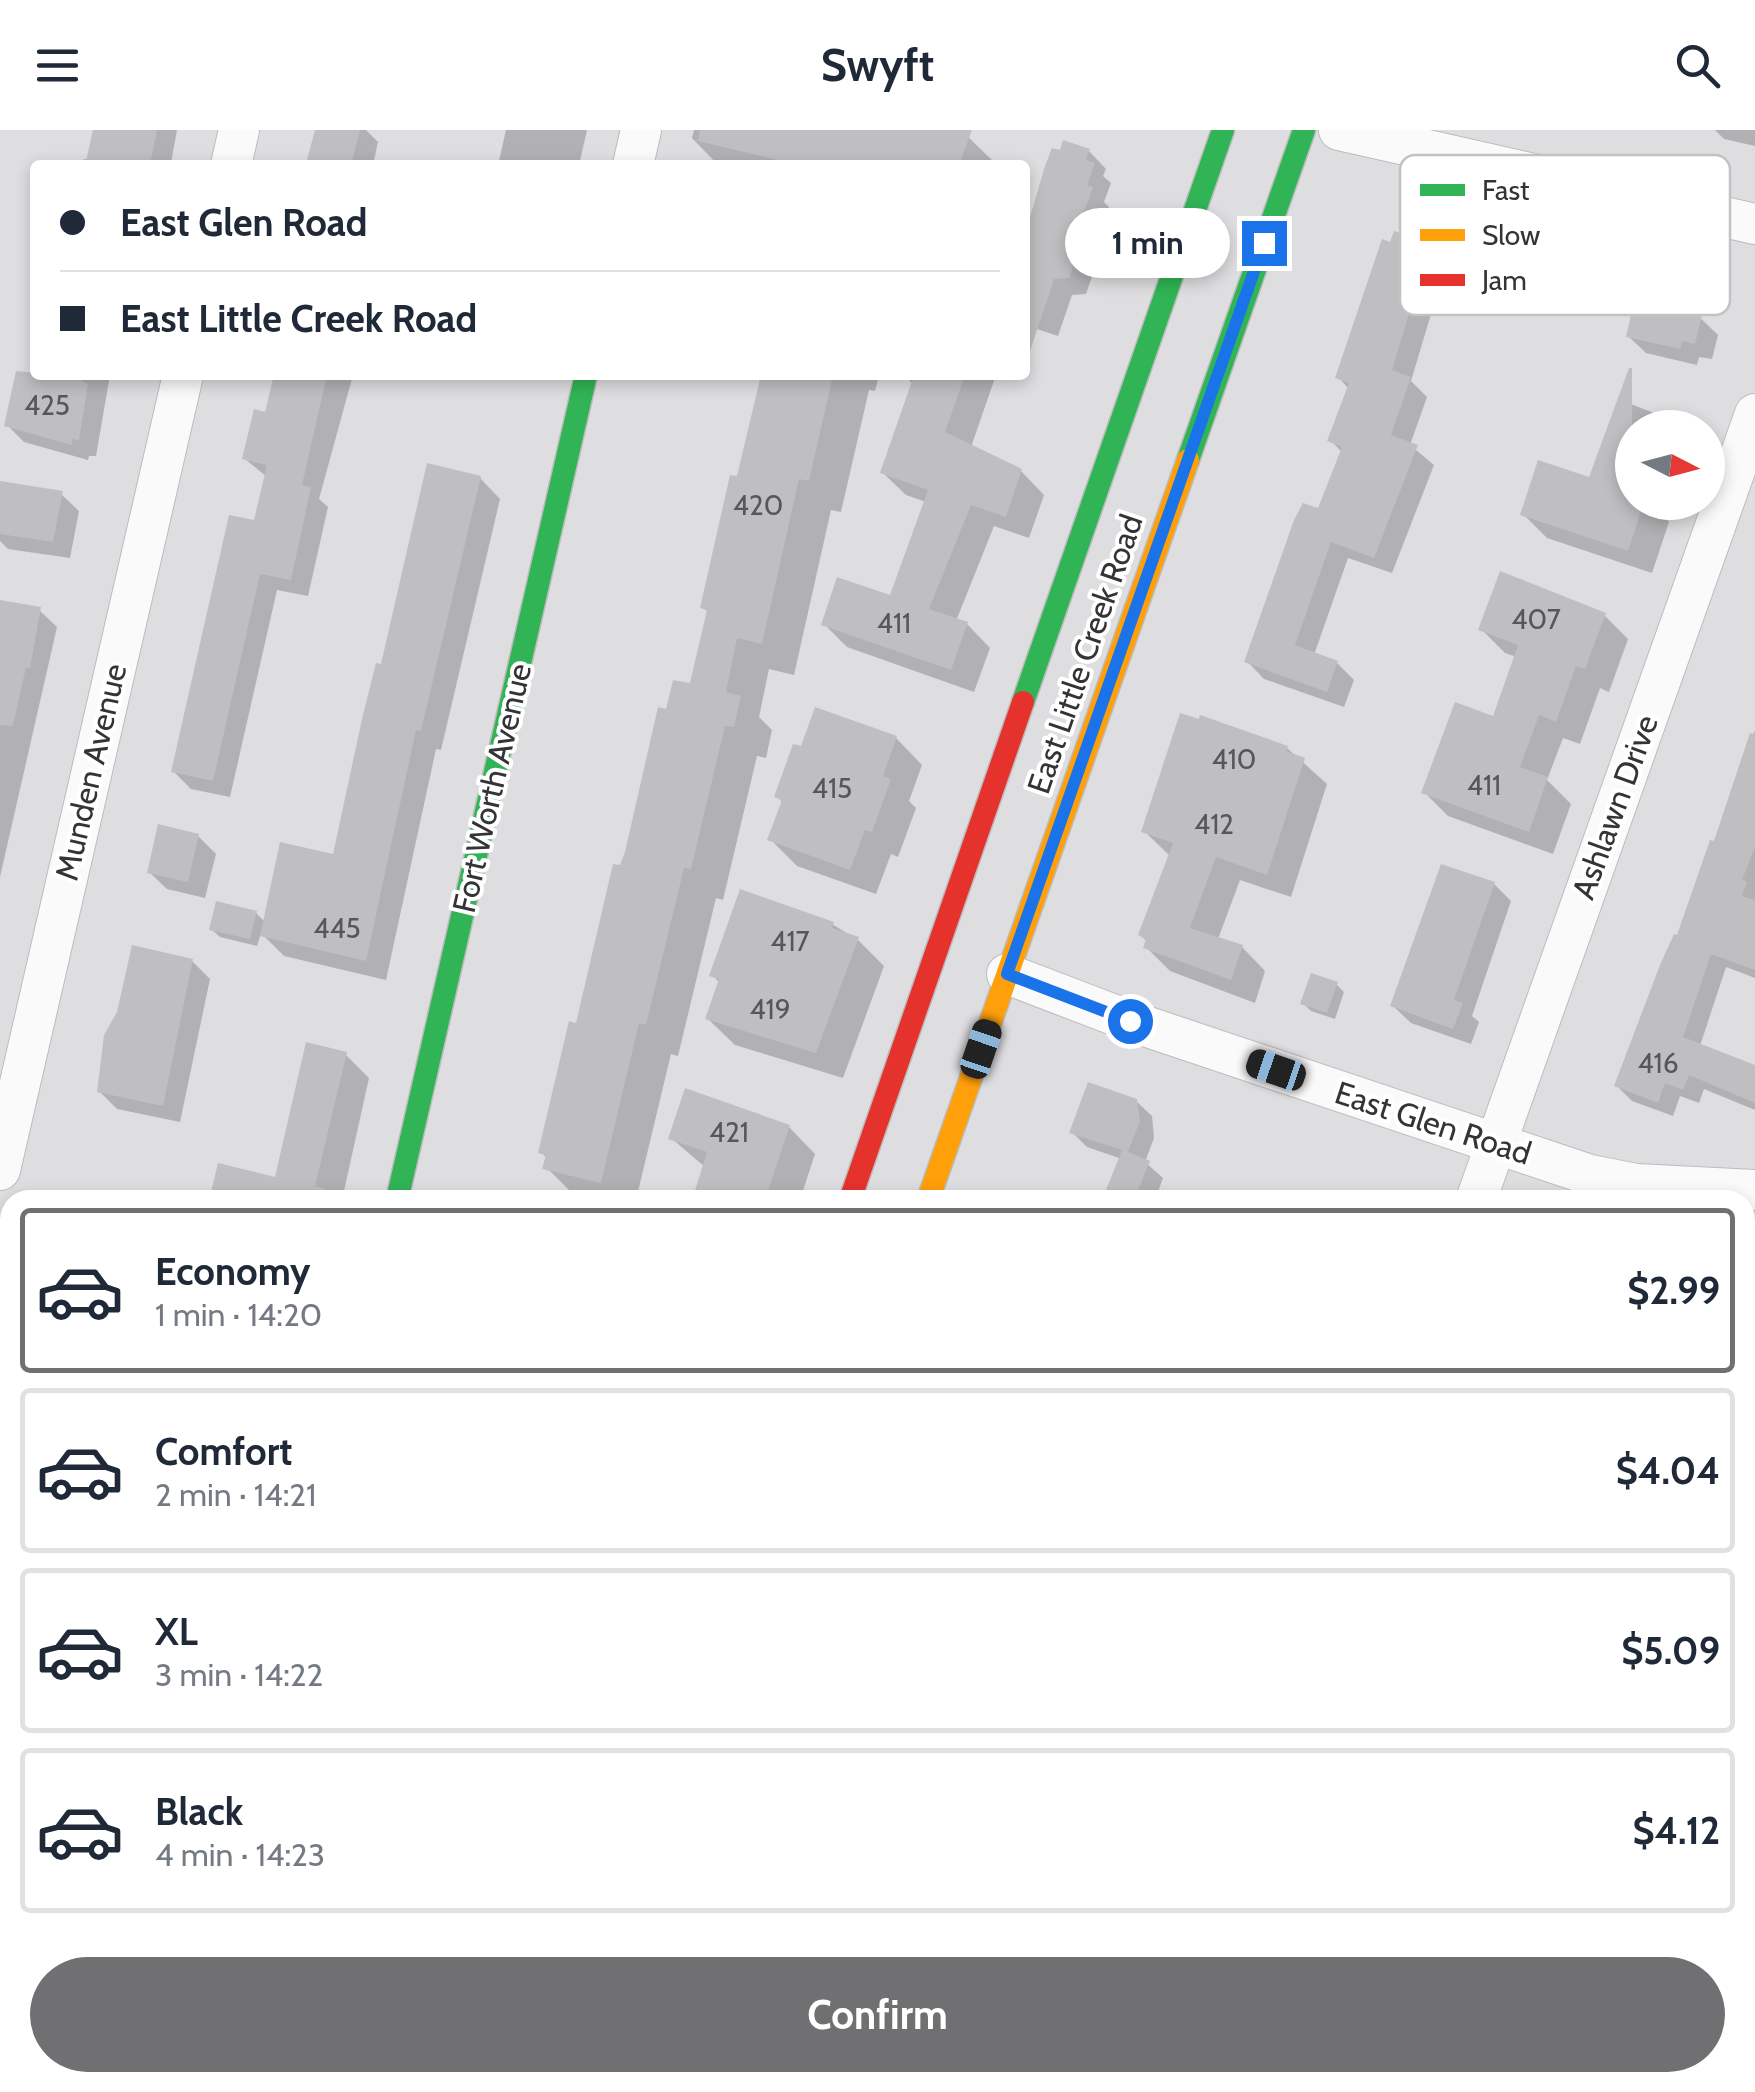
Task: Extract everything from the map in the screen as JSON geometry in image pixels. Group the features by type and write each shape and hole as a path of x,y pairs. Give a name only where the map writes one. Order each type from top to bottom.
{"main road":[{"name":"East Little Creek Road","path":"853,1190 1223,130"},
{"name":"East Little Creek Road","path":"931,1190 1304,130"},
{"name":"Fort Worth Avenue","path":"398,1190 585,380"}],"street":[{"path":"232,160 240,130"},
{"path":"634,160 641,130"},
{"path":"1339,130 1450,155"},
{"path":"1730,218 1755,224"},
{"name":"Munden Avenue","path":"0,1170 181,380"},
{"name":"Ashlawn Drive","path":"1479,1190 1755,414"},
{"name":"East Glen Road","path":"1007,974 1130,1021 1590,1175 1636,1184 1755,1190"}],"building":[{"path":"93,130 157,130 151,160 86,160"},
{"path":"315,130 360,130 352,160 307,160"},
{"path":"700,130 972,130 961,160 777,160 698,141"},
{"path":"1063,140 1090,149 1086,160 1095,163 1087,185 1093,187 1071,246 1079,248 1069,278 1054,279 1030,351 1030,217 1052,148 1060,150"},
{"path":"1394,231 1400,233 1400,315 1409,315 1392,370 1411,377 1391,435 1418,445 1374,558 1331,542 1295,645 1338,661 1327,692 1244,662 1294,520 1303,503 1318,508 1342,447 1327,441 1349,383 1335,378 1382,239 1390,242"},
{"path":"1631,315 1702,315 1695,344 1682,341 1680,349 1626,337"},
{"path":"1629,368 1632,368 1632,410 1615,410 1615,520 1638,520 1628,551 1520,515 1538,460 1589,477"},
{"path":"16,371 30,372 30,380 81,380 88,384 79,440 72,439 72,445 4,426"},
{"path":"273,380 326,380 302,485 311,487 291,580 260,574 213,781 171,772 229,515 254,520 267,465 242,459 254,409 265,412"},
{"path":"760,380 832,380 809,481 799,479 762,644 737,638 726,692 741,696 734,727 725,726 691,869 684,868 646,1025 639,1023 601,1183 542,1169 546,1155 538,1153 569,1021 576,1023 613,864 620,865 625,852 658,707 666,709 673,680 690,683 707,610 700,608 730,475 737,476"},
{"path":"912,380 963,380 945,432 1022,469 1006,517 971,505 929,609 968,622 951,670 821,625 837,577 890,595 928,490 880,473"},
{"path":"427,463 481,476 421,731 416,730 366,961 260,936 280,842 333,854 362,719 376,663 381,664"},
{"path":"0,481 63,491 53,542 0,534"},
{"path":"1500,571 1606,613 1585,669 1576,666 1556,722 1539,715 1520,767 1548,777 1529,832 1421,793 1455,702 1493,716 1518,645 1478,630"},
{"path":"0,600 41,607 30,668 26,667 13,726 0,725"},
{"path":"815,707 897,736 883,776 891,779 872,832 865,830 850,870 767,840 782,800 774,797 793,744 801,746"},
{"path":"1180,713 1199,719 1200,715 1288,746 1286,751 1305,758 1267,875 1216,857 1190,928 1243,945 1231,980 1143,948 1146,939 1138,935 1173,843 1141,832"},
{"path":"1750,733 1755,734 1755,847 1742,880 1747,882 1742,896 1755,900 1755,970 1711,954 1683,1037 1755,1065 1755,1103 1689,1075 1683,1090 1665,1083 1658,1103 1614,1086 1660,965 1674,934 1677,935 1710,840 1714,841"},
{"path":"158,824 199,834 188,882 147,873"},
{"path":"1441,864 1495,882 1454,1000 1463,1003 1453,1029 1390,1006"},
{"path":"740,889 834,922 832,928 859,937 816,1053 705,1019 719,979 709,976"},
{"path":"216,901 257,911 250,939 209,930"},
{"path":"132,945 193,959 163,1106 97,1092 104,1035 117,1012"},
{"path":"1311,973 1338,982 1327,1013 1300,1004"},
{"path":"306,1042 347,1052 315,1186 325,1190 211,1190 218,1163 275,1177"},
{"path":"1088,1082 1137,1099 1140,1121 1128,1152 1150,1161 1138,1190 1106,1190 1122,1150 1069,1133"},
{"path":"685,1088 790,1125 768,1190 695,1190 707,1152 668,1139"}],"traffic: fast":[{"path":"1023,702 1223,130"},
{"path":"1188,460 1304,130"},
{"path":"399,1190 585,380"}],"traffic: slow":[{"path":"932,1190 1188,460"}],"traffic: jam":[{"path":"853,1190 1023,702"}],"route":[{"path":"1130,1021 1007,974 1264,243"}]}
